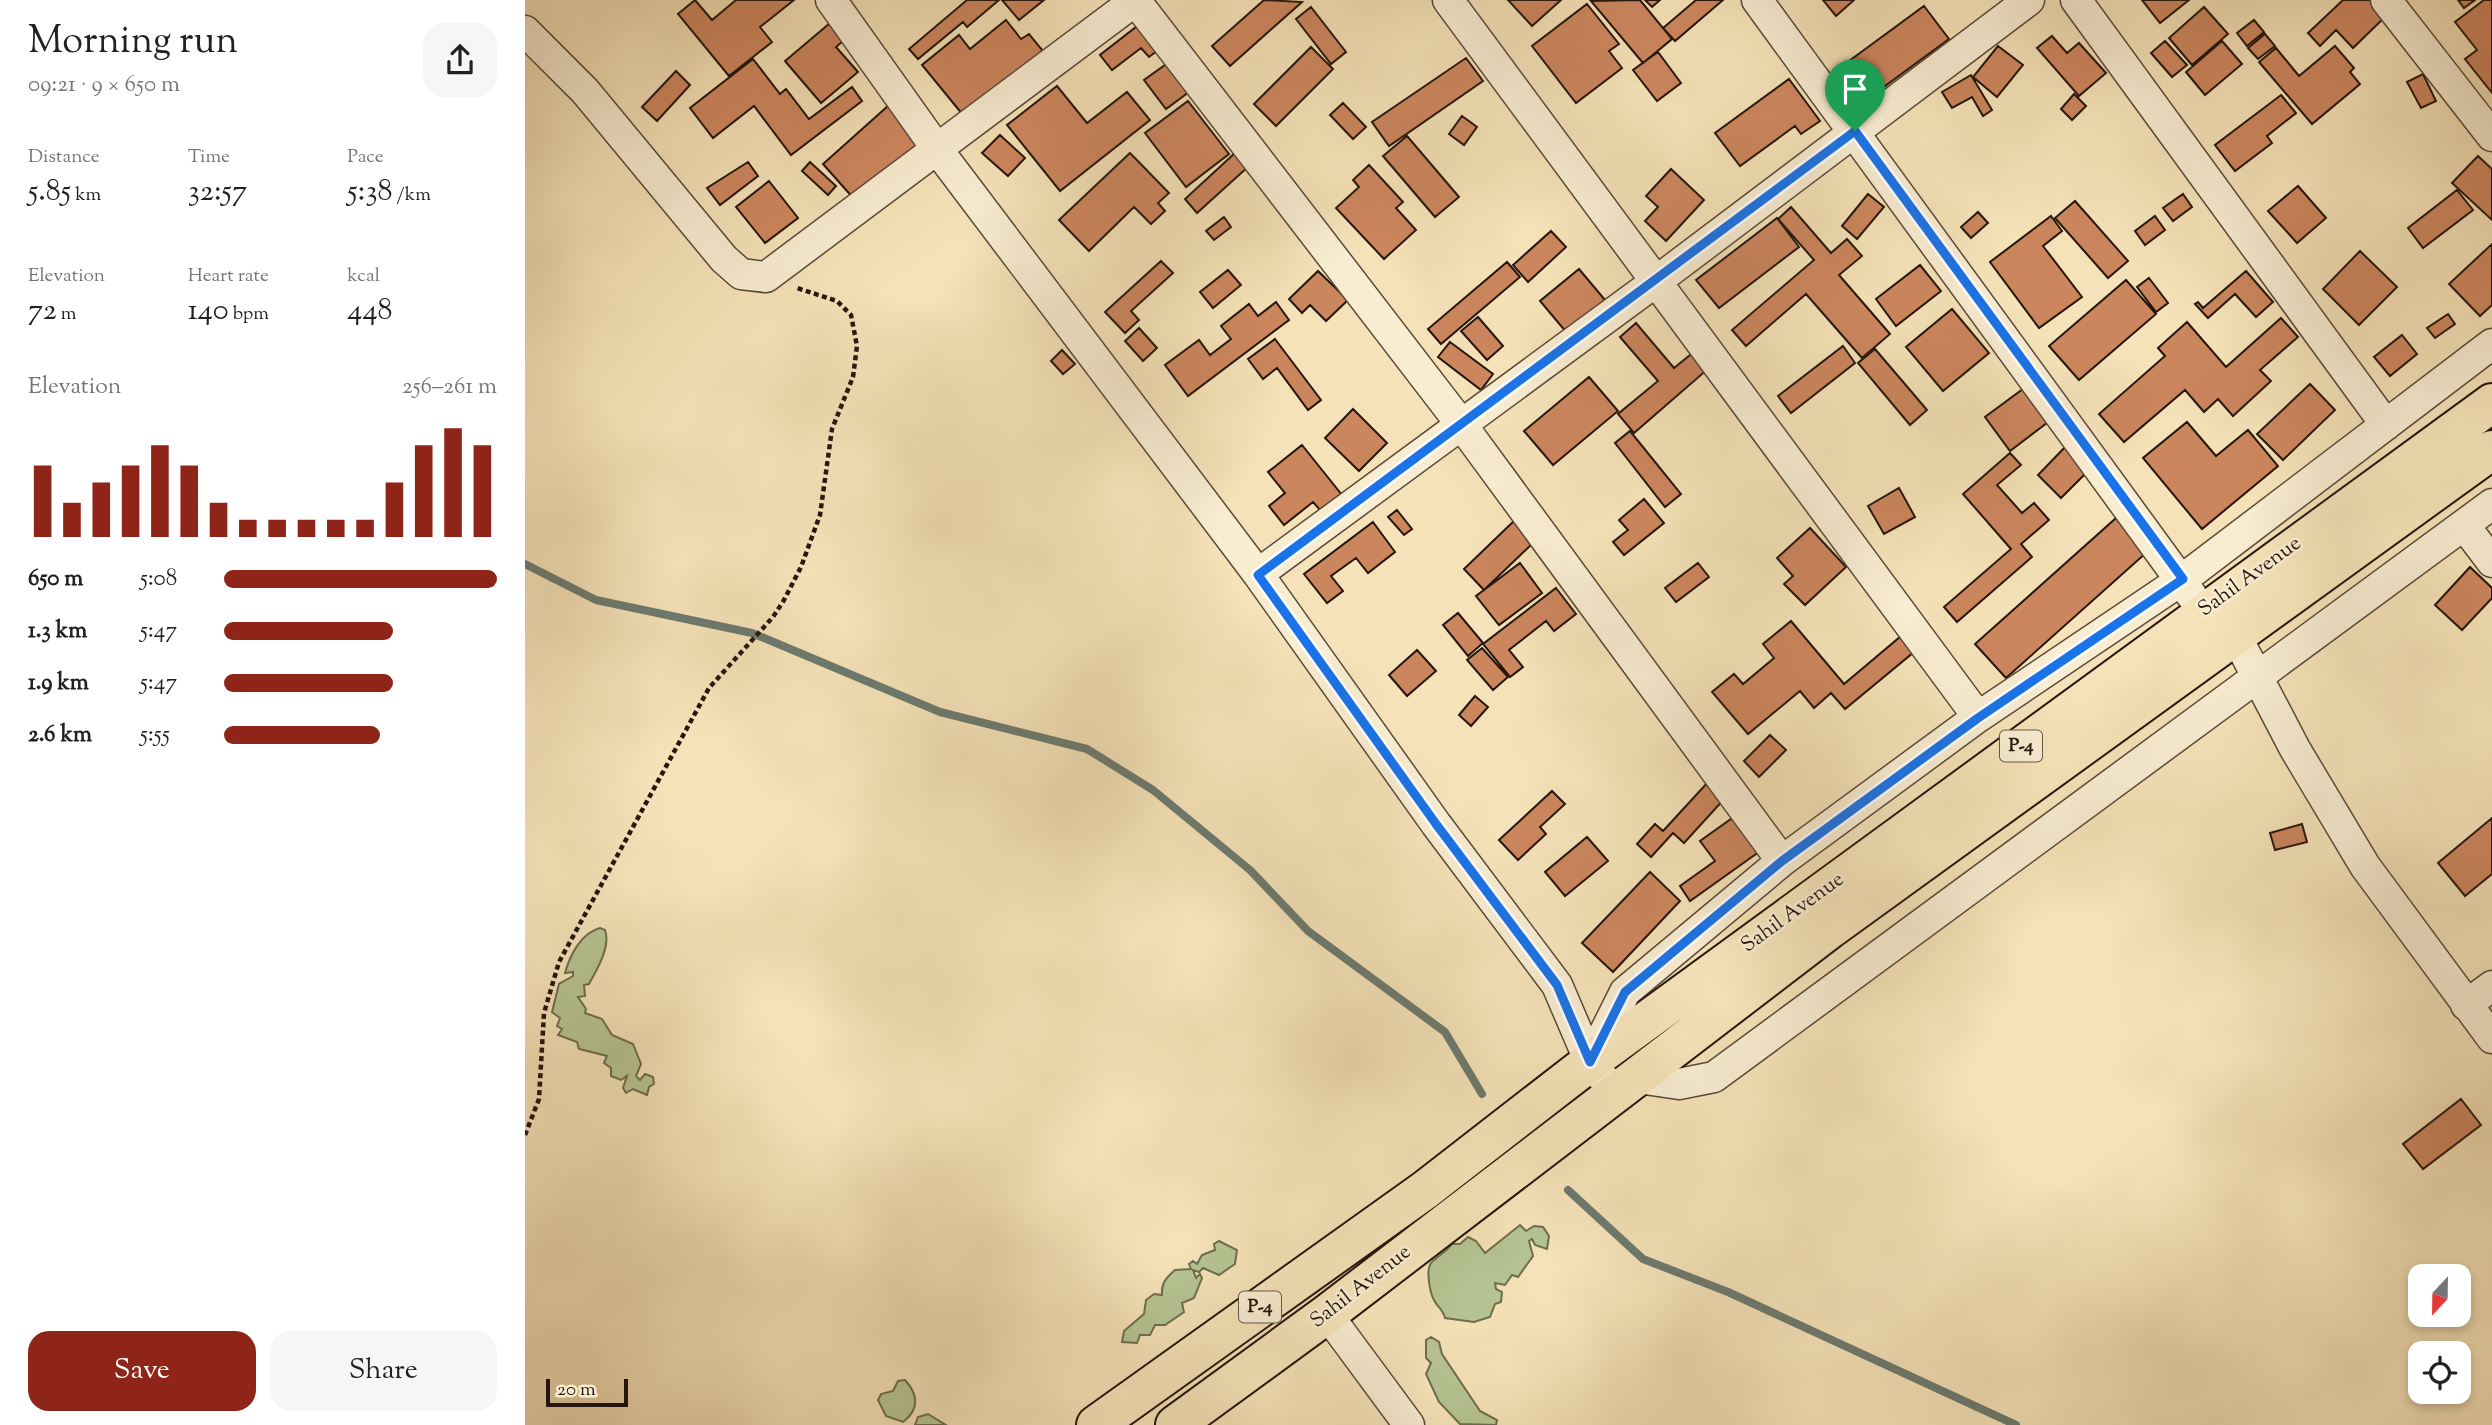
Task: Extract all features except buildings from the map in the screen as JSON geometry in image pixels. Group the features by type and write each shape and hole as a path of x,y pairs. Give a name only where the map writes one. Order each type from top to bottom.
{"highway":[{"name":"Sahil Avenue","path":"1096,1425 1425,1190 1590,1062 2201,612 2492,403"},
{"name":"Sahil Avenue","path":"1175,1425 1328,1314 1830,929 2492,450"}],"street":[{"path":"831,0 937,149 1258,575 1436,824 1557,985 1590,1062 1627,1086 1679,1084 1714,1077 2492,504"},
{"path":"525,31 585,91 724,259 741,274 766,277 1135,0 1461,424 1782,861"},
{"path":"1448,0 1658,280 1978,718"},
{"path":"1757,0 2183,579 2201,612"},
{"path":"1258,575 1658,280 2029,0"},
{"path":"2076,0 2386,425"},
{"path":"2386,0 2492,136"},
{"path":"1590,1062 1625,992 1782,861 1978,718 2183,579 2492,344"},
{"path":"2464,525 2492,562"},
{"path":"2236,636 2295,749 2365,866 2492,1038"},
{"path":"2466,1005 2492,986"},
{"path":"1328,1314 1409,1425"}],"path":[{"path":"525,1135 539,1100 544,1013 559,962 709,688 773,617 784,600 801,567 820,515 832,429 853,377 856,346 851,316 837,301 766,277"}],"green space":[{"path":"600,928 605,930 605,950 589,984 584,985 585,996 578,997 586,1009 585,1013 602,1019 612,1035 633,1044 641,1064 636,1076 640,1080 645,1074 653,1077 654,1084 649,1087 647,1095 633,1089 626,1093 623,1088 627,1076 621,1080 611,1076 611,1068 604,1063 607,1056 579,1049 577,1042 558,1035 562,1029 557,1026 560,1018 552,1012 559,984 573,976 573,972 565,973 577,946 587,935"},
{"path":"1520,1225 1526,1231 1534,1226 1543,1227 1549,1236 1547,1249 1535,1245 1532,1239 1529,1241 1533,1256 1518,1277 1512,1275 1505,1285 1495,1283 1496,1289 1502,1292 1501,1302 1495,1304 1490,1317 1474,1322 1445,1318 1431,1292 1429,1275 1432,1262 1452,1244 1460,1244 1468,1237 1476,1241 1485,1253"},
{"path":"1219,1241 1237,1250 1235,1264 1219,1275 1203,1268 1199,1272 1193,1270 1196,1278 1200,1274 1202,1278 1194,1298 1182,1303 1184,1312 1165,1325 1155,1325 1150,1335 1140,1335 1137,1343 1122,1342 1124,1331 1144,1314 1146,1300 1154,1294 1162,1295 1163,1284 1169,1276 1175,1270 1191,1269 1189,1264 1193,1261 1197,1264 1202,1255 1215,1250 1214,1244"},
{"path":"1431,1337 1439,1342 1442,1354 1480,1411 1497,1420 1496,1425 1460,1424 1439,1402 1426,1374 1431,1363 1426,1358 1426,1340"},
{"path":"905,1380 913,1391 915,1402 912,1412 903,1422 886,1416 878,1400 881,1394 893,1391 898,1381"},
{"path":"928,1414 946,1425 915,1425 918,1417"}],"waterway":[{"path":"525,564 596,600 752,633 940,712 1087,749 1153,790 1250,870 1308,931 1445,1032 1482,1094"},
{"path":"1568,1190 1643,1259 1728,1292 2016,1425"}],"route":[{"path":"1855,131 2183,579 1978,718 1782,861 1625,992 1609,1018 1590,1062 1557,985 1436,824 1258,575 1855,131"}]}
